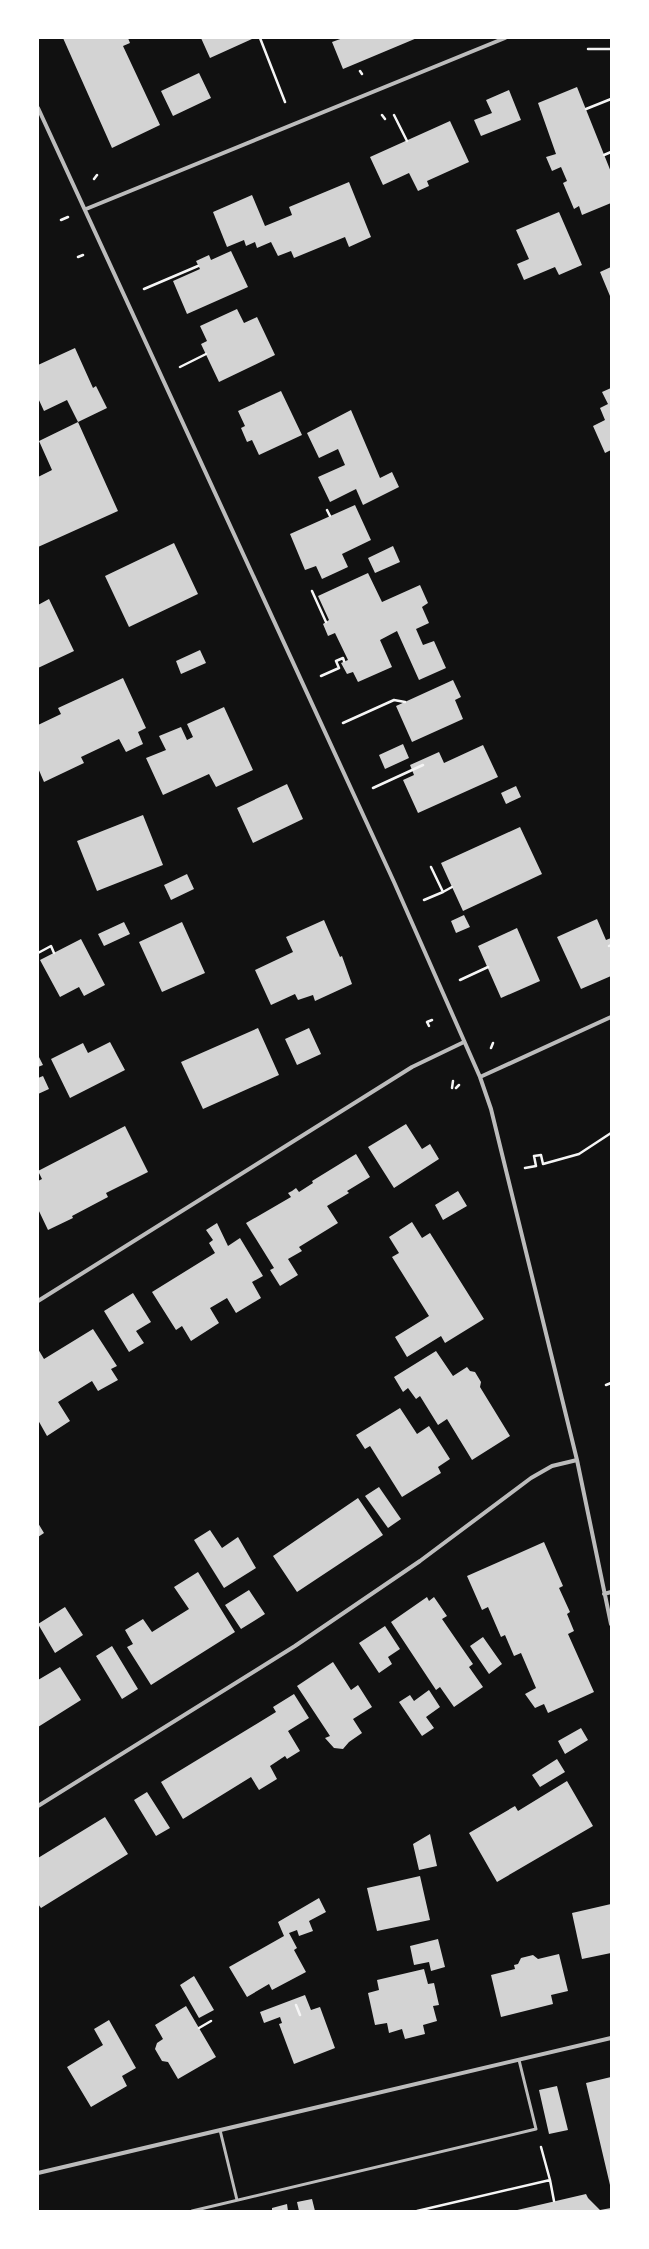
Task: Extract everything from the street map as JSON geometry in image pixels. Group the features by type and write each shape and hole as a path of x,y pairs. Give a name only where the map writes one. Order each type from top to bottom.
{"street":[{"path":"86,209 505,38"},
{"path":"38,108 86,209 394,882 480,1077 491,1109 508,1172 577,1460 611,1624"},
{"path":"480,1077 611,1017"},
{"path":"38,1301 412,1067 464,1042"},
{"path":"38,1806 295,1646 420,1560 531,1478 552,1466 577,1460"},
{"path":"604,1594 611,1592"},
{"path":"38,2173 611,2038"}],"lane":[{"path":"192,2211 536,2129 519,2060"},
{"path":"220,2130 237,2200"}],"path":[{"path":"260,38 285,102"},
{"path":"588,49 611,49"},
{"path":"586,110 611,99"},
{"path":"382,115 385,119"},
{"path":"394,115 407,141"},
{"path":"604,155 611,152"},
{"path":"94,179 97,175"},
{"path":"78,258 83,255"},
{"path":"144,289 198,266"},
{"path":"180,367 206,354"},
{"path":"327,510 330,516"},
{"path":"312,591 326,622"},
{"path":"321,676 339,668 336,661 343,658 344,661"},
{"path":"342,723 394,700 405,702"},
{"path":"372,789 423,765"},
{"path":"431,867 442,892"},
{"path":"423,901 452,887"},
{"path":"38,953 51,946 54,953"},
{"path":"460,980 488,967"},
{"path":"429,1026 427,1022 432,1020"},
{"path":"491,1048 493,1044"},
{"path":"453,1081 454,1088 459,1085"},
{"path":"520,1169 536,1166 534,1156 541,1155 543,1164 579,1154 611,1133"},
{"path":"606,1385 611,1383"},
{"path":"296,2005 300,2015"},
{"path":"199,2028 211,2021"},
{"path":"536,2129 550,2180 554,2201"},
{"path":"417,2211 550,2180"}],"building":[{"path":"63,38 128,38 130,43 123,46 160,125 112,148"},
{"path":"201,38 252,38 252,39 210,58"},
{"path":"343,38 417,38 343,69 332,42"},
{"path":"199,73 211,98 173,116 161,91"},
{"path":"577,87 611,172 611,203 582,215 579,206 574,209 563,183 567,181 561,167 552,171 546,157 556,154 538,103"},
{"path":"509,90 521,120 481,136 474,120 492,113 486,100"},
{"path":"450,121 469,162 427,181 429,186 418,191 409,173 383,185 370,157"},
{"path":"349,182 371,237 349,247 345,237 294,258 291,251 278,256 271,242 257,248 255,242 246,246 244,240 227,247 213,212 252,195 265,226 292,215 289,207"},
{"path":"559,212 582,265 559,275 555,267 524,280 517,264 529,259 516,230"},
{"path":"231,251 248,287 187,314 173,281 200,269 196,261 209,255 211,260"},
{"path":"611,267 611,295 610,296 600,272"},
{"path":"237,309 244,323 257,317 275,355 219,382 201,344 207,341 200,326"},
{"path":"75,348 93,388 96,386 107,408 78,422 67,400 44,411 38,398 38,365"},
{"path":"611,388 611,450 605,453 593,426 605,420 600,408 608,404 602,392"},
{"path":"281,391 302,435 259,455 252,440 247,442 241,428 245,426 238,411"},
{"path":"351,410 380,478 392,472 399,487 363,505 356,489 330,502 318,477 345,465 338,449 319,458 307,433"},
{"path":"78,422 118,511 38,547 38,477 52,470 39,441"},
{"path":"355,505 371,540 342,554 348,567 322,579 316,566 305,570 290,534"},
{"path":"174,543 198,594 129,627 105,576"},
{"path":"393,546 400,562 375,573 368,558"},
{"path":"368,573 382,602 420,585 428,603 422,607 429,623 416,629 423,645 434,641 446,668 419,680 397,631 380,640 392,667 358,682 353,672 347,674 341,663 348,660 335,633 328,636 323,624 329,620 318,596"},
{"path":"49,599 74,651 38,668 38,605"},
{"path":"200,650 206,663 181,674 176,661"},
{"path":"123,678 146,728 138,732 143,744 126,752 119,739 81,757 84,763 44,782 38,768 38,725 61,714 58,708"},
{"path":"453,680 461,697 455,700 463,719 412,742 396,706"},
{"path":"224,707 253,770 216,787 209,774 163,795 146,758 166,750 159,736 181,727 187,740 193,737 187,724"},
{"path":"403,744 409,758 385,769 379,755"},
{"path":"483,745 498,777 418,813 403,780 414,775 410,765 439,752 444,763"},
{"path":"287,784 303,819 253,843 237,808"},
{"path":"516,786 521,797 506,804 501,793"},
{"path":"143,815 163,865 97,891 77,841"},
{"path":"520,827 542,874 463,911 441,863"},
{"path":"187,874 194,889 171,900 164,885"},
{"path":"464,915 470,927 456,933 451,921"},
{"path":"597,919 606,940 611,938 611,976 581,989 557,937"},
{"path":"324,920 340,957 342,956 352,984 315,1001 313,995 298,1000 295,994 271,1005 255,970 293,952 286,937"},
{"path":"124,922 130,934 104,946 98,934"},
{"path":"182,922 205,973 162,992 139,942"},
{"path":"517,928 540,981 501,998 478,946"},
{"path":"81,939 105,985 84,996 79,987 60,997 40,960"},
{"path":"258,1028 279,1075 203,1109 181,1062"},
{"path":"309,1028 321,1054 297,1065 285,1039"},
{"path":"110,1042 125,1070 70,1098 51,1059 83,1043 88,1053"},
{"path":"38,1055 43,1065 38,1067"},
{"path":"43,1076 49,1089 38,1094 38,1078"},
{"path":"406,1124 422,1149 430,1144 439,1159 394,1188 368,1147"},
{"path":"125,1126 148,1172 106,1193 108,1197 72,1216 73,1218 48,1230 38,1209 38,1181 42,1179 38,1171"},
{"path":"356,1154 370,1177 347,1191 349,1193 327,1206 338,1223 299,1247 302,1251 288,1259 298,1275 280,1286 270,1270 274,1268 246,1223 291,1197 288,1193 296,1188 299,1192 313,1183 312,1181"},
{"path":"458,1191 467,1206 443,1220 435,1205"},
{"path":"412,1222 422,1238 430,1233 484,1319 445,1343 441,1336 407,1357 395,1337 429,1316 392,1257 399,1253 389,1237"},
{"path":"217,1223 228,1246 240,1238 263,1276 252,1282 261,1298 236,1313 227,1298 210,1308 219,1323 191,1341 182,1326 176,1330 152,1292 215,1253 209,1243 213,1240 206,1230"},
{"path":"133,1293 151,1322 136,1331 144,1343 129,1352 104,1311"},
{"path":"93,1329 117,1366 111,1369 118,1380 98,1391 92,1381 58,1402 70,1421 47,1436 38,1420 38,1349 44,1359"},
{"path":"436,1351 453,1376 467,1367 470,1371 475,1372 481,1382 480,1387 510,1436 472,1460 447,1419 438,1425 420,1396 416,1399 408,1388 403,1392 394,1377"},
{"path":"400,1408 417,1434 429,1426 450,1459 438,1467 441,1473 402,1497 370,1446 365,1449 356,1435"},
{"path":"379,1487 401,1519 388,1528 365,1496"},
{"path":"358,1498 383,1535 297,1592 273,1556"},
{"path":"38,1523 44,1533 38,1537"},
{"path":"210,1530 222,1548 238,1537 256,1568 224,1588 194,1540"},
{"path":"544,1542 563,1586 559,1588 570,1612 567,1614 574,1631 568,1634 594,1692 548,1713 544,1704 535,1708 525,1694 536,1688 521,1653 514,1656 505,1635 501,1637 488,1607 482,1610 467,1576"},
{"path":"198,1572 235,1632 151,1685 127,1647 133,1644 125,1630 143,1619 152,1632 189,1609 174,1587"},
{"path":"249,1590 265,1614 241,1629 225,1605"},
{"path":"427,1597 429,1601 434,1597 447,1616 442,1619 473,1664 469,1667 483,1687 454,1707 440,1687 436,1690 391,1622"},
{"path":"65,1607 83,1635 55,1653 38,1624"},
{"path":"385,1626 400,1649 388,1657 392,1664 379,1673 359,1643"},
{"path":"483,1637 502,1664 489,1674 470,1646"},
{"path":"112,1646 138,1689 122,1699 96,1656"},
{"path":"333,1662 351,1690 358,1685 372,1707 353,1719 362,1733 349,1742 343,1749 334,1748 325,1738 330,1736 297,1686"},
{"path":"60,1667 81,1700 38,1727 38,1680"},
{"path":"429,1690 440,1707 426,1717 434,1728 422,1736 399,1702 410,1695 414,1701"},
{"path":"294,1694 309,1718 288,1731 300,1751 287,1759 285,1756 270,1766 277,1779 259,1790 251,1777 183,1819 161,1782 276,1712 273,1707"},
{"path":"581,1728 588,1740 565,1754 558,1741"},
{"path":"557,1759 565,1772 540,1787 532,1775"},
{"path":"567,1781 593,1826 497,1882 469,1833 515,1806 518,1811"},
{"path":"147,1792 170,1828 156,1836 134,1800"},
{"path":"105,1817 128,1854 41,1908 38,1904 38,1858"},
{"path":"430,1834 437,1866 419,1870 413,1844"},
{"path":"420,1876 430,1920 377,1931 367,1888"},
{"path":"319,1898 326,1912 309,1921 313,1931 299,1936 297,1930 289,1933 297,1948 294,1950 306,1972 272,1990 269,1984 247,1997 229,1967 284,1936 278,1922"},
{"path":"611,1904 611,1953 582,1959 572,1913"},
{"path":"438,1939 445,1967 431,1971 429,1962 414,1965 410,1946"},
{"path":"559,1954 568,1991 551,1995 553,2004 501,2017 491,1975 515,1969 514,1965 518,1964 521,1958 533,1955 538,1959"},
{"path":"424,1969 428,1984 434,1983 439,2005 433,2006 437,2021 423,2025 425,2034 405,2039 402,2029 389,2033 387,2023 375,2025 368,1993 379,1990 377,1980"},
{"path":"194,1976 214,2010 199,2018 180,1985"},
{"path":"305,1995 311,2010 320,2007 335,2048 294,2064 279,2024 282,2023 280,2017 264,2023 260,2012"},
{"path":"186,2006 216,2057 178,2079 168,2062 162,2061 155,2049 157,2043 163,2039 155,2025"},
{"path":"109,2020 136,2068 122,2076 127,2086 91,2107 67,2067 103,2045 94,2029"},
{"path":"611,2077 611,2185 610,2185 586,2083"},
{"path":"557,2086 568,2130 549,2134 539,2090"},
{"path":"586,2194 600,2210 611,2208 611,2211 513,2211"},
{"path":"312,2199 315,2211 299,2211 297,2202"},
{"path":"287,2204 288,2211 272,2211 272,2208"}]}
